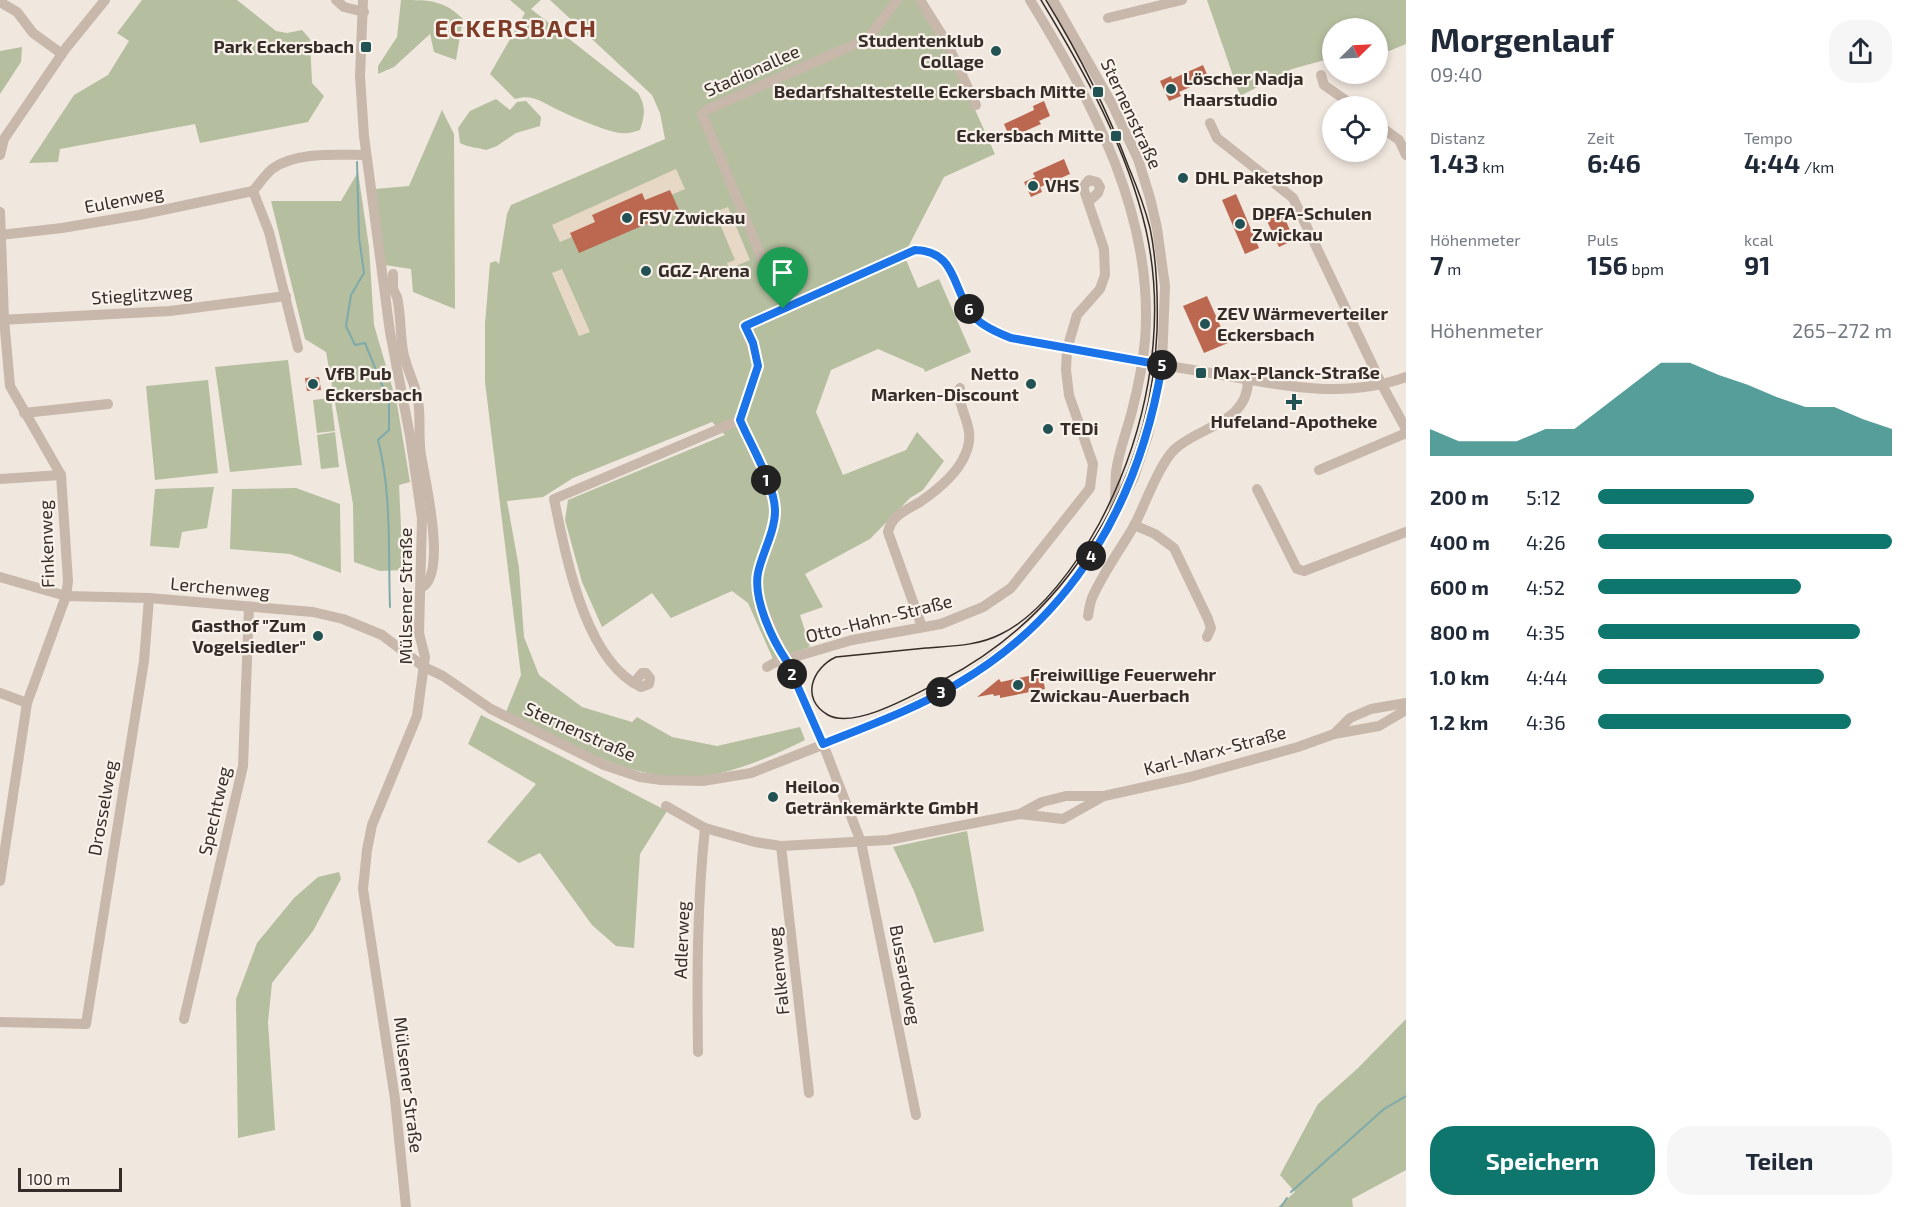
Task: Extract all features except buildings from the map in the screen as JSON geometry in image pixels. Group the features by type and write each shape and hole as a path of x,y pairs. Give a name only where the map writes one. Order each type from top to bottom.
{"street":[{"path":"0,154 2,140 63,54 105,0"},
{"path":"336,0 344,7 364,12"},
{"name":"Mülsener Straße","path":"363,0 360,102 366,155 422,519 419,633 425,657 417,716 372,825 363,880 395,1099 406,1207"},
{"name":"Stadionallee","path":"783,309 702,114 706,110 858,43 871,35 897,0"},
{"path":"920,0 947,43 976,105"},
{"name":"Sternenstraße","path":"1030,0 1083,93 1130,205 1138,233 1146,308 1143,362 1116,472 1115,504 1109,527"},
{"name":"Sternenstraße","path":"491,709 604,765 640,777 703,781 751,773 897,714 957,684 1025,636 1069,586 1109,527 1134,477 1148,435 1162,365 1164,286 1157,228 1138,159 1112,104 1053,0"},
{"path":"1108,18 1182,0"},
{"path":"0,2 17,12 33,33 63,54"},
{"path":"1321,75 1324,84 1340,96"},
{"path":"1210,123 1217,138 1293,198 1406,431 1319,470"},
{"path":"1388,132 1399,140 1406,155"},
{"path":"298,348 269,232 253,191 273,168 295,160 319,155 366,155"},
{"name":"Eulenweg","path":"1,235 128,217 253,191"},
{"name":"Otto-Hahn-Straße","path":"767,667 852,640 941,624 983,607 1011,588 1090,488 1093,464 1066,380 1067,349 1077,315 1100,289 1105,275 1104,249 1088,202"},
{"name":"Finkenweg","path":"0,212 2,320 10,386 61,476 68,581 66,596 27,703 0,881"},
{"path":"634,683 612,663 586,617 567,559 554,499 740,420 758,366 753,343 745,326 915,250 930,250 948,266 971,314 996,332 1011,338 1248,380 1302,387 1348,389 1382,385 1406,377"},
{"path":"388,288 393,274"},
{"name":"Stieglitzweg","path":"2,320 170,311 286,296"},
{"path":"1088,616 1092,599 1168,459 1190,438 1223,422 1237,410 1248,389 1248,380"},
{"path":"922,627 888,532 890,523 897,515 934,491 965,457 970,428 959,398 960,388"},
{"path":"24,413 108,404"},
{"name":"Bussardweg","path":"740,420 768,485 775,509 774,522 758,573 757,588 760,602 779,650 786,660 823,744 861,842 916,1115"},
{"path":"0,479 61,476"},
{"path":"1257,489 1297,569 1304,571 1406,532"},
{"path":"1134,525 1155,534 1174,548 1208,619 1211,628 1207,637"},
{"name":"Lerchenweg","path":"0,577 66,596 149,598 313,612 343,620 382,635 424,667 443,676 491,709"},
{"name":"Drosselweg","path":"0,1022 86,1024 144,661 149,598"},
{"name":"Spechtweg","path":"184,1018 243,765 249,607"},
{"path":"0,693 27,703"},
{"name":"Karl-Marx-Straße","path":"1334,734 1350,718 1371,709 1406,703"},
{"name":"Karl-Marx-Straße","path":"666,806 705,828 755,842 781,846 888,840 1020,814 1042,802 1066,796 1104,796 1190,777 1298,747 1334,734 1379,726 1406,710"},
{"name":"Karl-Marx-Straße","path":"1020,814 1063,819 1104,796"},
{"name":"Adlerweg","path":"698,1053 696,967 700,875 705,828"},
{"name":"Falkenweg","path":"781,846 809,1093"}],"green space":[{"path":"142,0 237,0 276,31 287,33 302,30 310,39 312,83 324,96 308,122 200,143 195,124 60,149 58,162 29,163 74,95 108,75 129,41 117,33"},
{"path":"401,0 436,2 449,8 463,19 456,60 434,52 430,34 394,67 378,74 378,66 397,37"},
{"path":"510,0 541,0 531,9 638,93 644,111 640,130 626,133 615,132 578,119 536,99 526,97 515,99 490,74 525,13"},
{"path":"550,0 917,0 949,52 995,154 944,177 904,255 918,288 939,279 971,352 925,372 924,369 878,349 831,370 816,412 843,475 906,450 917,432 944,461 923,490 910,498 870,539 805,574 823,607 800,615 810,647 773,659 748,603 732,591 671,618 652,593 602,627 582,582 565,520 568,500 725,435 712,422 573,478 543,497 507,501 519,568 524,637 539,675 582,707 632,722 637,717 672,737 717,746 800,727 805,740 756,762 718,774 678,777 627,768 577,748 506,712 521,675 485,382 485,324 490,263 496,261 499,264 507,214 511,205 665,139 660,113 652,95"},
{"path":"1207,0 1406,0 1406,44 1388,51 1388,18 1322,18 1322,61 1292,69 1240,96"},
{"path":"22,47 21,62 0,94 0,51"},
{"path":"496,99 510,110 517,102 526,101 541,117 540,126 516,133 497,146 486,150 460,143 458,128 470,111"},
{"path":"442,110 454,134 455,309 413,292 411,269 385,265 375,189 409,186"},
{"path":"358,172 369,247 374,325 397,404 410,482 399,485 403,570 380,571 354,562 353,504 326,352 305,339 271,201 341,201"},
{"path":"288,360 302,465 230,472 215,367"},
{"path":"208,380 218,473 155,480 146,386"},
{"path":"331,398 335,431 317,433 313,400"},
{"path":"335,432 339,467 321,469 317,435"},
{"path":"214,487 207,528 182,532 179,548 150,546 155,489"},
{"path":"296,488 340,504 341,573 290,554 230,549 232,489"},
{"path":"481,715 667,811 640,854 634,948 616,946 592,925 540,853 519,863 487,842 536,784 468,744"},
{"path":"967,831 984,931 934,943 914,891 893,847"},
{"path":"339,872 341,879 313,931 272,983 268,1022 275,1130 238,1138 236,999 257,943 294,898 318,877"},
{"path":"1406,1019 1406,1170 1352,1199 1353,1207 1278,1207 1295,1192 1280,1175 1318,1104 1358,1068"}],"shaded area":[{"path":"676,169 685,189 560,242 552,225"},
{"path":"728,207 750,260 729,269 727,263 735,260 715,212"},
{"path":"562,269 590,332 579,336 552,273"}],"waterway":[{"path":"357,162 359,237 364,273 351,295 346,326 355,345 365,343 389,402 389,430 378,440 386,481 390,607"},
{"path":"1291,1192 1384,1109 1406,1096"},
{"path":"1281,1207 1287,1198"}],"tram line":[{"path":"1041,0 1073,54 1116,140 1128,169 1146,230 1155,305 1153,343 1148,381 1129,455 1099,524 1080,555 1057,586 1030,614 1001,634 974,643 836,657 821,668 813,684 814,701 828,715 854,718 902,701 943,680 989,651 1030,617 1066,578 1096,535 1121,488 1139,438 1151,385 1157,331 1157,280 1150,228 1135,183 1102,103 1046,0"}],"place":[{"name":"Park Eckersbach","path":"366,47"},
{"name":"Studentenklub Collage","path":"996,51"},
{"name":"Löscher Nadja Haarstudio","path":"1171,89"},
{"name":"Bedarfshaltestelle Eckersbach Mitte","path":"1098,92"},
{"name":"Eckersbach Mitte","path":"1116,136"},
{"name":"DHL Paketshop","path":"1183,178"},
{"name":"VHS","path":"1033,186"},
{"name":"FSV Zwickau","path":"627,218"},
{"name":"DPFA-Schulen Zwickau","path":"1240,224"},
{"name":"GGZ-Arena","path":"646,271"},
{"name":"ZEV Wärmeverteiler Eckersbach","path":"1205,324"},
{"name":"Max-Planck-Straße","path":"1201,373"},
{"name":"VfB Pub Eckersbach","path":"313,384"},
{"name":"Netto Marken-Discount","path":"1031,384"},
{"name":"Hufeland-Apotheke","path":"1294,402"},
{"name":"TEDi","path":"1048,429"},
{"name":"Gasthof \"Zum Vogelsiedler\"","path":"318,636"},
{"name":"Freiwillige Feuerwehr Zwickau-Auerbach","path":"1018,685"},
{"name":"Heiloo Getränkemärkte GmbH","path":"773,797"}],"district":[{"name":"ECKERSBACH","path":"516,29"}],"route":[{"path":"915,250 930,250 948,266 971,314 996,332 1011,338 1162,365 1148,435 1134,477 1109,527 1089,560 1069,586 1025,636 957,684 868,727 823,744 786,660 779,650 760,602 757,588 758,573 774,522 775,509 768,485 740,420 758,366 753,343 745,326 783,309 915,250"}]}
